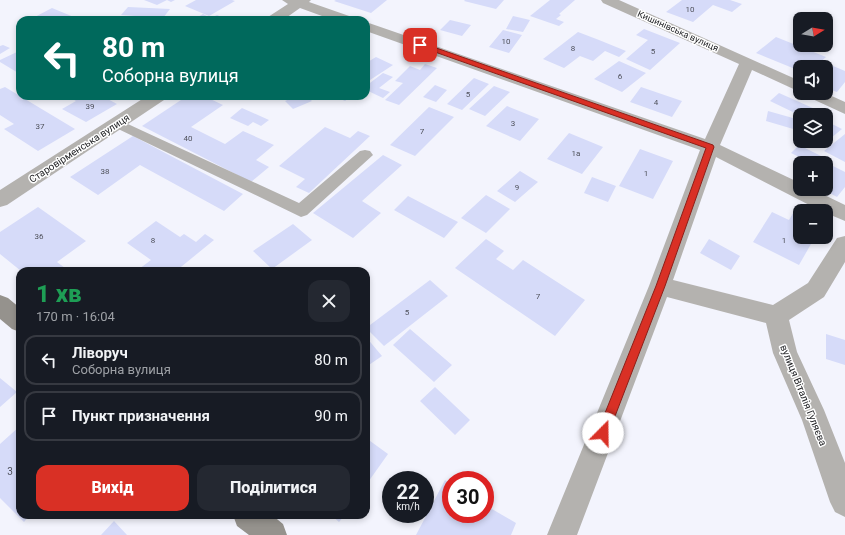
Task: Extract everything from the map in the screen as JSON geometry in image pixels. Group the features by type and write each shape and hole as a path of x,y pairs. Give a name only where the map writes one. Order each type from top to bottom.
{"main road":[{"path":"0,305 16,319"},
{"path":"253,519 272,535"}],"street":[{"name":"Кишинівська вулиця","path":"608,0 793,84"},
{"path":"278,16 297,1 336,16"},
{"path":"370,27 710,147 845,214"},
{"path":"562,535 660,286 710,147 748,62"},
{"name":"Старовірменська вулиця","path":"0,200 152,100"},
{"path":"826,100 845,109"},
{"path":"660,286 776,316 816,290 845,244"},
{"name":"вулиця Віталія Гуляєва","path":"776,316 785,354 815,419 845,502"}],"lane":[{"path":"117,123 301,211 366,155"}],"building":[{"path":"144,0 167,0 157,5"},
{"path":"196,0 235,1 209,16 185,6"},
{"path":"387,0 371,13 334,1"},
{"path":"504,0 496,9 464,1"},
{"path":"550,0 575,0 559,14 561,15 556,19 564,22 559,26 530,16"},
{"path":"682,0 730,0 742,4 732,12 713,5 693,22 666,12"},
{"path":"128,7 170,9 165,16 121,15"},
{"path":"52,8 71,16 37,16"},
{"path":"513,16 530,20 523,32 506,29"},
{"path":"450,20 471,25 462,36 440,30"},
{"path":"644,29 680,43 650,70 626,59 648,40 636,35"},
{"path":"503,30 522,35 509,53 489,47"},
{"path":"578,32 626,51 619,57 605,51 593,61 580,56 564,68 543,59"},
{"path":"776,37 793,44 793,52 814,52 826,57 823,60 793,60 793,68 756,53"},
{"path":"3,45 10,48 0,54 0,46"},
{"path":"16,52 16,72 0,62 0,60"},
{"path":"376,57 393,65 370,80 370,61"},
{"path":"619,61 646,73 622,92 594,79"},
{"path":"425,64 437,68 399,105 385,100 403,83 395,81 410,66 420,70"},
{"path":"833,66 845,71 845,82 837,92 833,91"},
{"path":"383,73 393,77 379,88 390,92 383,98 370,92 370,83"},
{"path":"474,78 489,84 462,110 447,104"},
{"path":"435,85 447,90 436,102 423,97"},
{"path":"494,86 510,92 485,116 469,109"},
{"path":"5,87 16,94 16,100 27,100 75,129 38,151 4,129 14,124 0,115 0,89"},
{"path":"641,87 682,101 672,117 630,102"},
{"path":"779,93 813,108 793,108 793,112 770,101"},
{"path":"74,100 110,100 117,104 86,122 62,109 76,101"},
{"path":"181,100 212,100 223,105 191,127 225,144 243,131 274,145 256,160 269,167 251,182 142,126"},
{"path":"311,100 312,101 293,109 285,101"},
{"path":"507,106 539,119 520,141 486,126"},
{"path":"429,107 454,117 415,156 390,145"},
{"path":"242,108 269,120 261,126 253,122 248,126 230,118"},
{"path":"768,111 793,118 793,129 766,121"},
{"path":"833,124 842,129 833,136"},
{"path":"325,127 350,138 358,131 370,136 309,193 296,187 305,179 279,166"},
{"path":"569,133 603,147 582,174 547,159"},
{"path":"845,134 845,162 824,151 828,148 833,148 833,144"},
{"path":"133,136 243,194 224,211 140,165 98,195 70,177"},
{"path":"796,148 805,148 821,156 797,156 791,153"},
{"path":"640,149 673,161 653,199 619,186"},
{"path":"383,155 402,165 362,201 381,213 353,238 313,213"},
{"path":"833,166 845,172 845,187 837,197 833,195"},
{"path":"520,171 538,182 515,202 497,191"},
{"path":"592,177 616,186 608,202 584,193"},
{"path":"486,195 510,209 486,233 461,218"},
{"path":"408,196 458,222 444,238 394,210"},
{"path":"38,207 86,241 57,262 64,267 16,267 0,254 0,232"},
{"path":"772,212 789,220 793,213 793,244 811,244 799,265 753,242"},
{"path":"156,221 180,237 184,234 196,242 205,234 214,240 181,267 142,267 151,260 127,243"},
{"path":"293,224 312,240 275,267 270,267 253,251"},
{"path":"486,239 504,251 496,259 513,270 523,260 585,300 555,336 455,268"},
{"path":"709,239 740,256 731,270 700,253"},
{"path":"430,280 448,296 384,346 370,332 370,325"},
{"path":"410,329 452,365 434,382 393,345"},
{"path":"826,334 845,340 845,365 826,359"},
{"path":"370,342 382,356 370,364"},
{"path":"0,378 16,391 16,393 0,407"},
{"path":"435,387 470,420 455,435 420,401"},
{"path":"16,430 16,514 0,498 0,444"},
{"path":"370,441 388,454 370,479"},
{"path":"442,486 442,523 494,523 494,510 516,523 511,535 416,535 422,523 434,523 434,501"},
{"path":"114,521 127,535 101,535"}],"route":[{"path":"420,45 710,147 660,286 603,433"}]}
